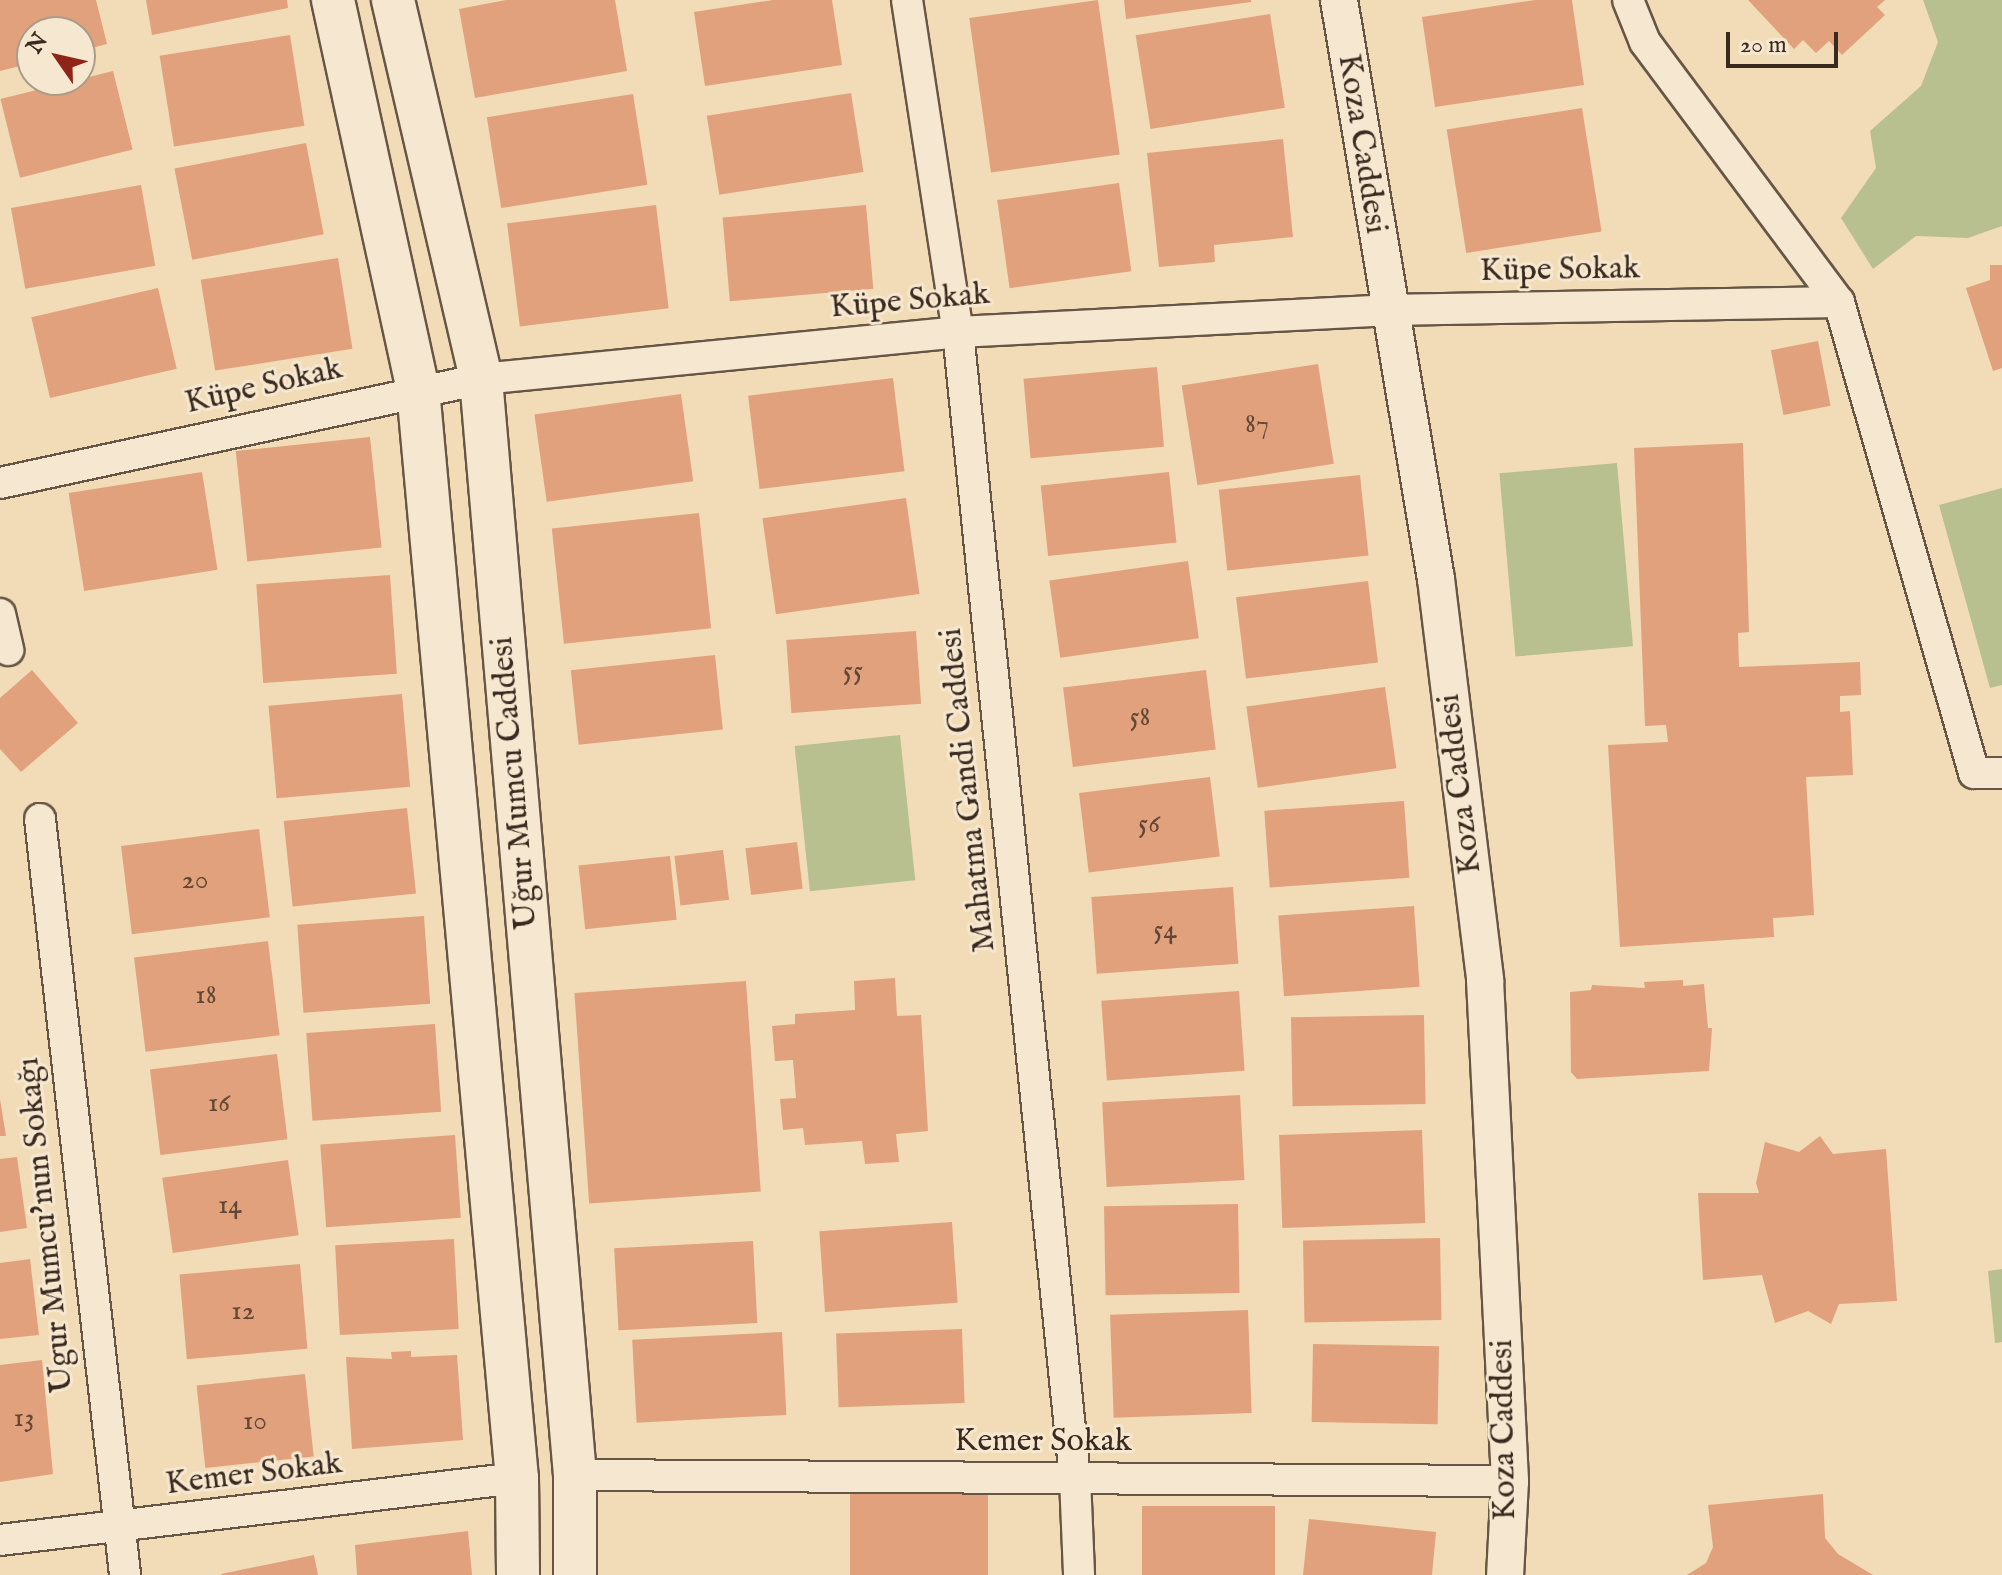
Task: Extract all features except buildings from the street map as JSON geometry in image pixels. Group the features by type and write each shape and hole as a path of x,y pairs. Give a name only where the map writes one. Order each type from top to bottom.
{"main road":[{"name":"Uğur Mumcu Caddesi","path":"333,0 418,389 517,1478 518,1575"},
{"name":"Uğur Mumcu Caddesi","path":"393,0 481,379 575,1475 575,1575"},
{"path":"517,1478 575,1475"}],"street":[{"name":"Mahatma Gandi Caddesi","path":"907,0 958,332 1075,1478 1079,1575"},
{"name":"Koza Caddesi","path":"1339,0 1387,310 1436,579 1485,980 1510,1481 1505,1575"},
{"path":"1628,0 1645,42 1839,302 1974,773 2002,773"},
{"name":"Küpe Sokak","path":"0,483 418,389 481,379 958,332 1387,310 1839,302"},
{"path":"0,614 8,650"},
{"name":"Ugur Mumcu'nun Sokağı","path":"40,819 116,1528 125,1575"},
{"name":"Kemer Sokak","path":"575,1475 1510,1481"},
{"name":"Kemer Sokak","path":"0,1540 517,1478"}],"green space":[{"path":"1923,0 2002,0 2002,226 1968,238 1916,236 1873,269 1841,218 1876,168 1870,131 1921,86 1938,42"},
{"path":"1617,463 1633,646 1515,657 1499,473"},
{"path":"2002,488 2002,685 1990,688 1939,505"},
{"path":"900,735 915,880 810,891 795,746"},
{"path":"2002,1269 2002,1342 1995,1343 1988,1271"}]}
